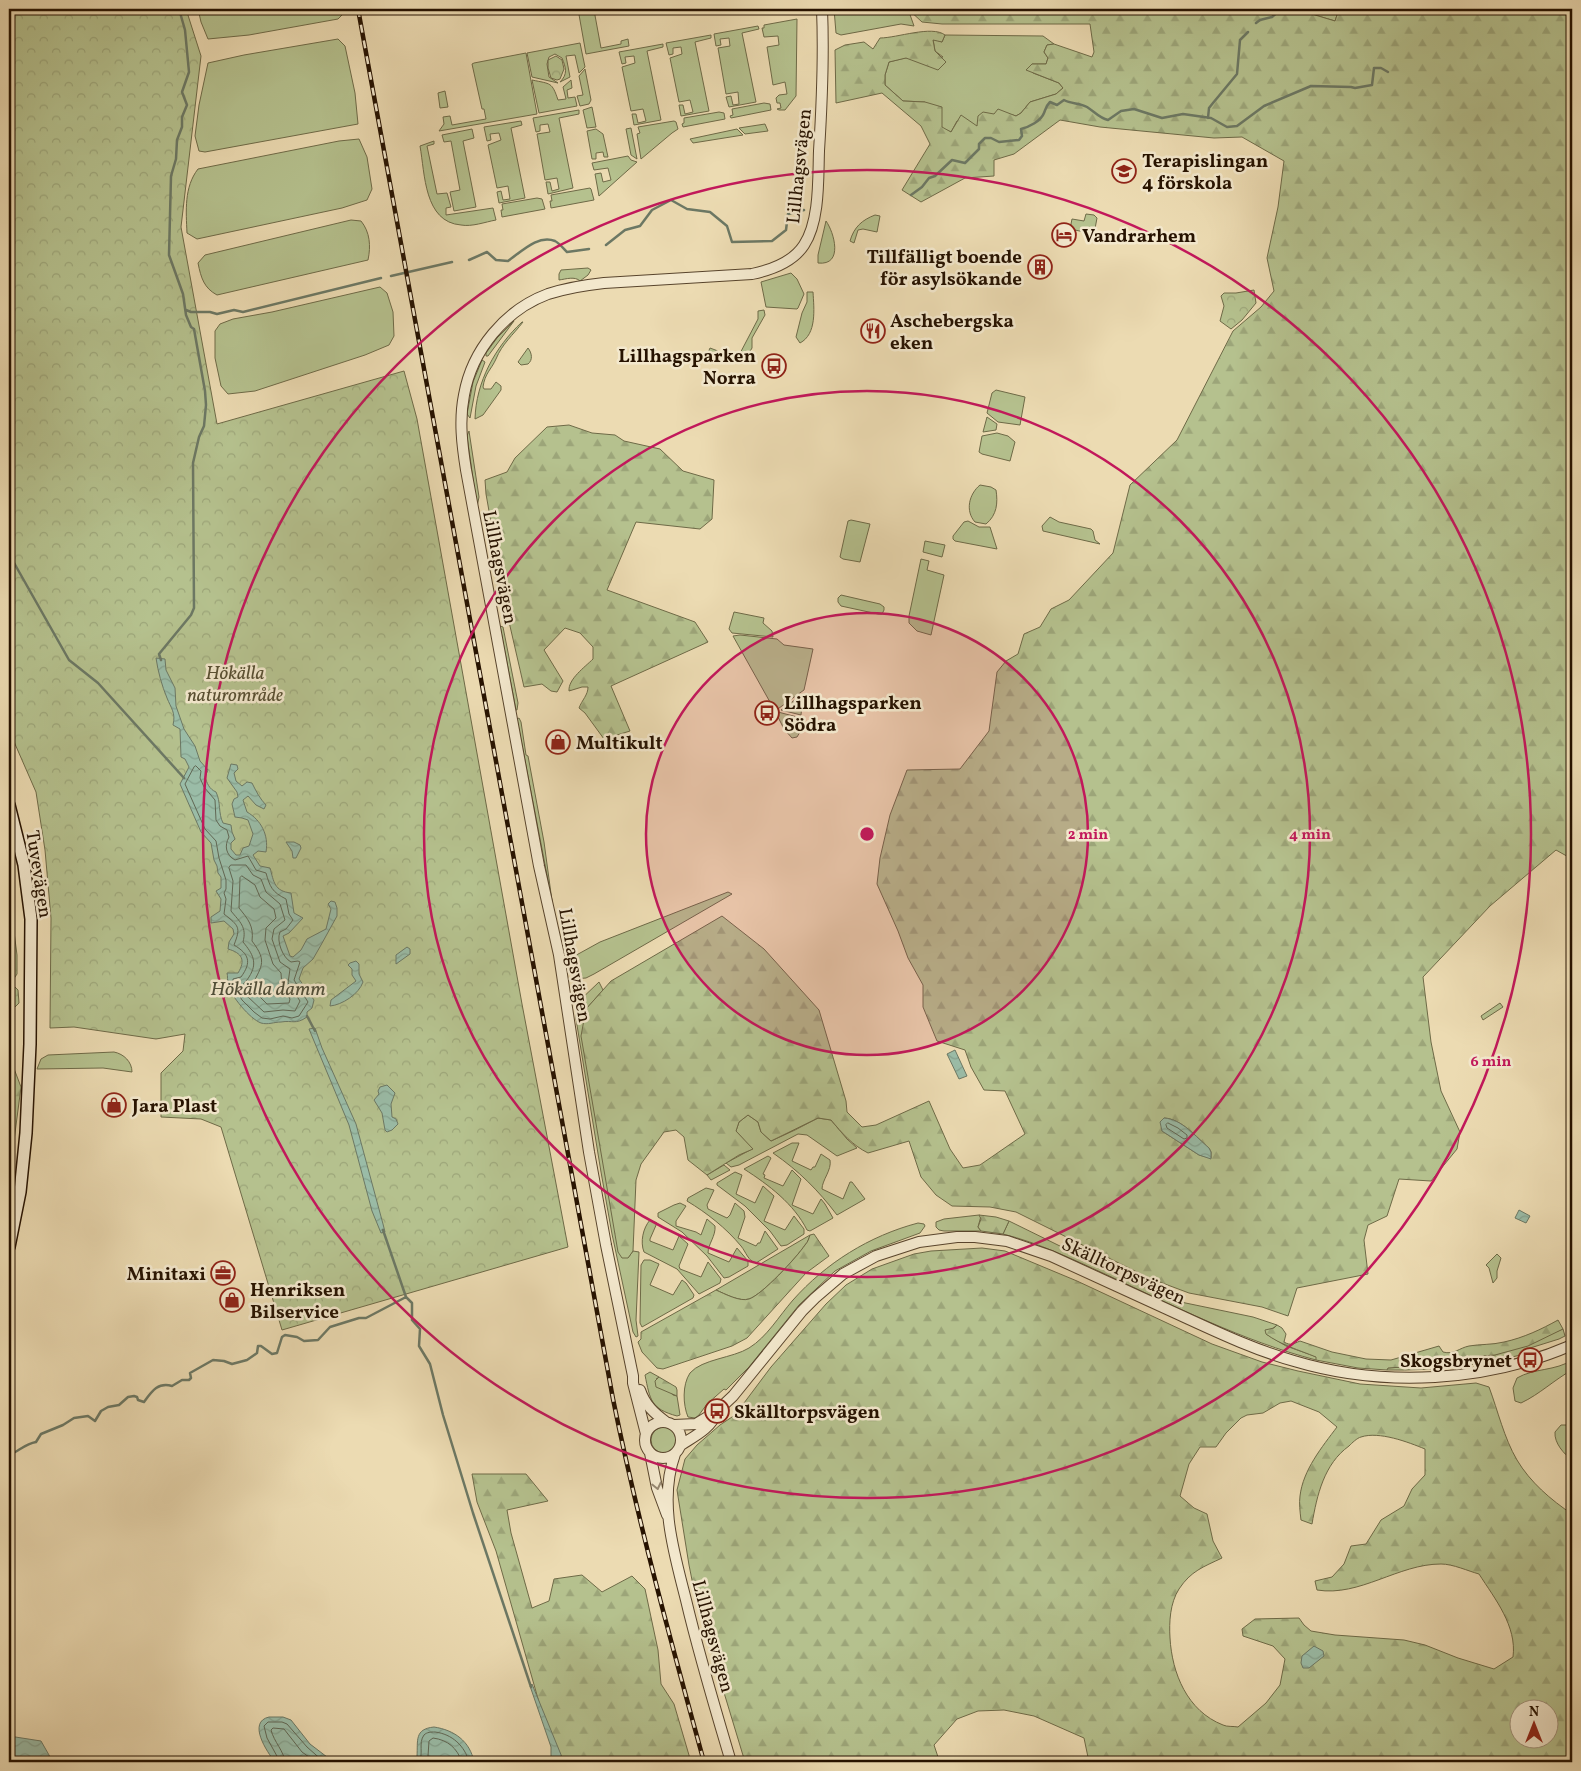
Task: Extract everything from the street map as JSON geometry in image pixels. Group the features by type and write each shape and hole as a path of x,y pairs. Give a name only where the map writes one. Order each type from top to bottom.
{"main road":[{"name":"Tuvevägen","path":"9,805 24,865 31,928 30,1044 26,1133 20,1192 9,1247"}],"street":[{"name":"Lillhagsvägen","path":"668,1518 657,1488 650,1453 645,1444 646,1434 633,1383 606,1245 559,955 539,866 466,470 462,443 463,396 474,362 490,337 509,318 546,295 582,286 604,283 752,274 767,271 797,254 808,238 815,212 822,104 822,9"},
{"name":"Skälltorpsvägen","path":"670,1424 696,1424 717,1411 733,1396 802,1312 830,1284 857,1265 876,1256 919,1242 944,1238 991,1239 1028,1247 1255,1348 1296,1362 1338,1371 1364,1375 1413,1377 1466,1374 1522,1363 1572,1345"},
{"name":"Lillhagsvägen","path":"633,1376 646,1404 680,1433 678,1449 668,1478 668,1518 695,1640 731,1762"},
{"name":"Skälltorpsvägen","path":"678,1449 707,1427 717,1411"},
{"path":"646,1434 654,1424 670,1424"},
{"path":"650,1453 663,1458 669,1457 678,1449"}],"green space":[{"name":"Hökälla naturområde","path":"9,9 186,9 201,56 181,227 217,424 404,371 417,419 522,1004 568,1247 282,1330 221,1127 201,1119 161,1117 161,1073 183,1051 185,1034 156,1039 74,1027 50,1028 51,918 45,850 36,792 15,744 9,723"},
{"path":"198,9 345,9 346,11 338,19 249,35 208,39"},
{"path":"578,9 594,10 601,48 621,44 621,41 628,39 629,46 586,54"},
{"path":"834,9 908,9 914,26 901,24 841,35 836,33"},
{"path":"908,9 1295,9 1335,21 1339,9 1572,9 1572,859 1556,850 1490,906 1423,977 1431,1042 1441,1091 1460,1132 1457,1149 1431,1181 1399,1179 1387,1216 1368,1225 1364,1240 1368,1274 1297,1288 1288,1316 1262,1307 1189,1293 1149,1278 1016,1212 990,1207 952,1206 936,1195 921,1177 909,1141 868,1153 843,1134 831,1120 818,1118 771,1141 761,1132 758,1122 748,1115 739,1122 736,1131 753,1149 739,1155 707,1175 688,1160 684,1137 676,1130 664,1132 641,1164 636,1180 633,1251 628,1258 622,1258 618,1252 581,1036 586,1009 611,981 722,916 764,949 819,1010 846,1101 847,1112 862,1127 876,1125 929,1101 950,1149 963,1168 980,1165 1025,1134 1005,1091 984,1090 971,1067 965,1050 937,1041 923,1007 923,985 908,958 877,884 880,858 890,815 907,770 960,769 989,731 997,672 1006,661 1018,654 1024,634 1040,627 1051,609 1069,600 1113,553 1130,485 1177,440 1233,331 1261,307 1274,291 1267,258 1278,207 1284,161 1242,137 1214,138 1100,127 1060,120 1014,154 994,160 994,176 965,178 921,202 902,190 930,144 921,126 882,93 836,103 835,50 845,45 864,42 873,49 880,38 914,33 932,31 945,35 942,42 933,40 935,51 946,62 938,70 906,58 889,62 885,75 885,85 903,101 925,102 942,107 942,127 951,132 961,115 977,126 978,116 983,112 994,114 998,109 1016,116 1030,102 1056,94 1063,88 1059,83 1026,70 1032,64 1046,64 1048,58 1044,52 1047,45 1054,44 1092,57 1094,52 1090,24 942,24 922,22","holes":["1164,1118 1183,1125 1209,1148 1211,1158 1199,1155 1162,1131"]},
{"path":"1295,9 1339,9 1335,21"},
{"path":"797,19 796,96 785,110 779,110 777,109 781,108 780,103 777,103 776,98 779,95 787,94 785,82 773,85 767,47 779,45 778,36 764,37 762,28 764,28 764,25"},
{"path":"758,26 759,29 742,33 756,102 729,107 726,97 731,96 733,105 739,104 738,92 726,94 718,48 730,46 729,38 720,39 721,45 716,46 714,34"},
{"path":"711,35 711,38 695,42 709,111 681,116 679,105 683,105 685,114 693,112 690,100 679,102 670,58 682,54 681,47 673,48 673,54 669,55 666,43"},
{"path":"945,35 1043,36 1054,44 1047,45 1044,52 1048,58 1046,64 1032,64 1033,73 1059,83 1063,88 1056,94 1030,102 1016,116 1010,114 995,115 977,126 957,121 951,132 942,128 925,102 903,101 885,85 885,75 889,62 905,58 943,57 935,51 933,39 942,42"},
{"path":"338,39 345,46 355,93 358,124 205,152 199,151 195,136 208,63"},
{"path":"580,43 585,67 579,73 575,55 566,56 570,77 560,82 565,74 565,68 562,58 555,54 549,57 547,64 549,77 558,83 532,77 527,53"},
{"path":"663,44 663,47 647,51 661,120 634,125 632,114 636,114 638,123 646,121 643,109 631,111 622,67 635,63 634,56 625,57 626,63 622,64 619,52"},
{"path":"526,53 537,114 439,131 444,124 443,117 450,116 452,125 486,119 472,64"},
{"path":"556,56 562,60 564,69 560,79 557,80 551,78 548,68 548,60"},
{"path":"585,69 591,100 589,104 580,106 577,96 583,95 579,76"},
{"path":"532,80 550,85 558,100 566,99 563,87 571,80 572,88 567,90 568,98 575,97 577,106 539,113"},
{"path":"445,91 448,107 440,108 438,93"},
{"path":"764,103 770,104 771,110 731,118 730,116 733,115 732,109"},
{"path":"592,107 596,127 587,128 583,110"},
{"path":"579,110 579,114 559,118 573,188 548,194 546,182 550,182 552,191 559,189 557,178 545,180 537,134 550,132 548,124 540,125 540,131 536,132 533,118"},
{"path":"719,112 724,113 725,119 683,127 684,118"},
{"path":"521,121 522,125 511,128 525,198 499,203 497,192 501,191 503,200 510,199 508,186 497,188 488,145 501,140 499,133 490,134 491,140 487,141 484,127"},
{"path":"674,121 678,129 641,159 637,134 640,133 638,127"},
{"path":"765,124 768,131 745,134 739,128"},
{"path":"631,128 637,159 631,155 626,129"},
{"path":"472,129 474,138 463,141 476,207 454,211 450,192 460,190 451,141 444,142 442,135"},
{"path":"596,129 603,134 608,157 604,157 603,152 596,153 596,159 592,159 587,131"},
{"path":"737,129 743,135 693,143 690,139"},
{"path":"359,139 367,157 372,189 367,200 342,208 197,239 187,233 186,208 188,191 193,176 198,169 339,141"},
{"path":"434,141 434,144 427,146 437,194 447,193 451,207 446,208 446,215 493,208 496,220 474,225 461,225 449,222 440,215 428,195 420,146"},
{"path":"628,156 631,160 637,162 599,196 595,174 601,173 603,182 611,180 608,168 594,170 592,163"},
{"path":"590,188 594,200 551,208 551,195"},
{"path":"537,198 542,199 545,209 502,217 502,204"},
{"path":"1086,214 1094,215 1097,218 1094,234 1070,229 1072,219 1084,221"},
{"path":"875,215 880,216 877,232 863,229 858,230 854,243 850,241 859,225"},
{"path":"351,220 361,221 368,234 368,260 217,295 206,286 202,278 198,263 205,255"},
{"path":"826,221 834,240 834,254 826,263 818,263 818,255"},
{"path":"588,268 591,270 588,275 580,281 573,278 559,280 561,270"},
{"path":"791,273 797,279 804,294 798,308 766,307 761,282"},
{"path":"380,287 387,293 393,312 394,336 389,345 365,355 255,391 228,394 221,386 215,358 215,331 220,324 233,319"},
{"path":"1254,290 1256,303 1242,320 1231,329 1220,321 1224,306 1221,296 1224,293"},
{"path":"807,292 813,292 813,320 809,334 800,343 796,337 807,302"},
{"path":"764,310 765,315 752,338 752,348 743,363 736,361 758,319 758,311"},
{"path":"514,321 488,356 486,356 486,353 497,338"},
{"path":"522,322 501,349 484,382 484,389 491,389 496,382 501,386 501,390 483,415 475,419 479,392 489,366 503,342"},
{"path":"528,348 531,354 531,361 528,364 521,365 518,362"},
{"path":"710,348 718,351 712,360 705,360"},
{"path":"482,360 485,362 476,386 470,418 467,414 473,382"},
{"path":"996,390 1025,397 1020,425 998,422 987,413 992,393"},
{"path":"987,417 997,424 996,430 983,432"},
{"path":"569,425 592,433 615,435 624,441 660,449 683,471 714,480 712,519 700,529 636,522 607,590 695,622 708,642 611,686 630,731 604,739 585,713 579,708 588,687 569,691 574,678 593,659 593,647 580,633 565,628 544,650 563,681 557,692 551,691 542,684 524,687 507,613 486,494 485,480 507,472 515,458 547,427"},
{"path":"469,431 479,497 477,507 467,436"},
{"path":"997,433 1008,436 1015,442 1010,461 979,452 982,436"},
{"path":"980,485 996,490 996,508 986,524 975,522 969,508 973,493"},
{"path":"1050,517 1059,522 1091,529 1095,540 1100,544 1043,531 1042,526"},
{"path":"848,521 870,524 860,562 840,557"},
{"path":"968,521 979,527 990,527 997,549 955,541 953,536 964,522"},
{"path":"925,541 945,545 942,557 923,552"},
{"path":"921,559 929,561 927,570 944,575 931,635 917,631 909,623"},
{"path":"841,595 880,604 884,607 884,610 882,614 878,614 841,606 838,598"},
{"path":"734,612 764,618 763,623 772,631 773,637 732,633 729,629"},
{"path":"500,626 503,627 518,703 517,710 516,710"},
{"path":"733,636 777,639 784,645 813,649 804,690 775,711"},
{"path":"803,694 801,715 781,710"},
{"path":"776,713 801,718 800,732 797,737 792,738 784,729"},
{"path":"519,718 544,842 552,901 517,719"},
{"path":"728,892 732,894 594,974 586,978 572,979 571,958 600,942"},
{"path":"9,893 17,955 17,974 11,983 18,990 19,1003 11,1011 9,991"},
{"path":"599,982 603,990 586,1009 628,1258 633,1251 639,1252 636,1320 638,1336 636,1337 633,1332 612,1234 576,1019 576,1004"},
{"path":"1500,1003 1503,1007 1483,1020 1481,1016"},
{"path":"9,1044 13,1047 13,1066 21,1087 9,1179"},
{"path":"114,1052 127,1059 131,1065 132,1072 103,1068 37,1069 41,1059 48,1055"},
{"path":"748,1115 758,1122 761,1132 771,1141 818,1118 831,1120 857,1148 837,1156 807,1135 798,1134 739,1165 731,1167 726,1163 752,1149 736,1131 739,1122"},
{"path":"792,1143 799,1143 792,1161 811,1170 815,1167 821,1154 830,1160 830,1167 822,1189 843,1199 850,1182 852,1182 865,1199 837,1215 808,1181 773,1153"},
{"path":"768,1156 771,1158 763,1174 765,1175 764,1178 783,1186 792,1170 801,1179 792,1205 813,1214 821,1199 833,1218 810,1231 807,1230 788,1203 744,1169"},
{"path":"724,1165 730,1170 711,1180 707,1175"},
{"path":"735,1172 742,1175 736,1194 755,1203 763,1186 774,1196 764,1221 785,1230 794,1216 804,1229 804,1234 787,1245 781,1246 770,1231 745,1206 717,1185 717,1183"},
{"path":"706,1188 714,1190 707,1205 708,1209 727,1218 735,1203 744,1211 745,1217 738,1238 756,1246 760,1243 765,1231 778,1249 756,1263 751,1260 723,1227 687,1201 688,1198"},
{"path":"680,1203 686,1206 676,1221 676,1226 701,1235 707,1219 715,1226 708,1253 729,1262 737,1248 748,1261 748,1266 724,1278 707,1256 682,1232 658,1217 658,1213"},
{"path":"979,1215 1009,1221 1003,1234 981,1231 978,1227 981,1219"},
{"path":"981,1216 978,1227 981,1231 944,1231 936,1227 936,1222 944,1219"},
{"path":"650,1220 657,1223 650,1241 673,1250 679,1236 688,1244 679,1266 680,1269 701,1277 708,1262 721,1279 720,1283 699,1294 677,1269 644,1252 642,1244 643,1235"},
{"path":"1009,1221 1176,1301 1253,1317 1277,1325 1266,1334 1286,1346 1317,1357 1316,1360 1235,1333 1055,1252 1003,1234"},
{"path":"918,1223 925,1226 920,1233 871,1251 835,1271 799,1305 749,1367 726,1390 724,1389 707,1404 695,1418 688,1417 684,1401 685,1389 687,1378 695,1368 749,1348 767,1332 806,1287 849,1252 882,1235"},
{"path":"814,1234 829,1256 806,1273 747,1338 732,1346 663,1369 657,1368 642,1352 638,1342 641,1339 641,1332 716,1290 745,1300 755,1296 795,1258 806,1244 810,1235"},
{"path":"810,1235 806,1244 795,1258 755,1296 745,1300 716,1290"},
{"path":"982,1248 1005,1251 1077,1281 1212,1344 1262,1362 1298,1371 1360,1384 1421,1388 1476,1383 1489,1387 1508,1443 1522,1468 1556,1503 1572,1514 1572,1762 1089,1762 1084,1738 1034,1716 1004,1710 978,1711 957,1719 934,1745 939,1760 937,1762 745,1762 695,1595 689,1565 677,1490 685,1459 697,1445 735,1415 771,1367 826,1304 846,1285 872,1269 914,1254","holes":["1291,1401 1319,1412 1337,1427 1314,1459 1305,1477 1300,1496 1301,1520 1312,1524 1319,1491 1328,1471 1340,1453 1358,1438 1376,1435 1385,1436 1425,1449 1425,1475 1412,1489 1404,1506 1381,1520 1366,1544 1351,1546 1344,1564 1332,1577 1315,1581 1317,1590 1333,1591 1348,1589 1425,1565 1446,1564 1479,1574 1504,1613 1512,1634 1513,1657 1494,1669 1425,1645 1404,1640 1335,1635 1311,1631 1299,1618 1255,1619 1242,1629 1243,1636 1273,1646 1285,1659 1280,1685 1266,1703 1238,1727 1225,1726 1210,1719 1191,1701 1178,1677 1171,1651 1171,1613 1176,1594 1188,1578 1198,1570 1222,1558 1213,1541 1207,1514 1194,1508 1180,1496 1189,1464 1200,1447 1216,1447 1226,1433 1241,1418 1247,1415 1263,1413 1280,1403"]},
{"path":"1497,1254 1501,1258 1497,1278 1493,1283 1489,1268 1486,1265"},
{"path":"644,1260 650,1260 659,1264 650,1285 673,1295 682,1280 694,1295 693,1298 642,1327 640,1323 641,1265"},
{"path":"1558,1320 1563,1329 1528,1346 1495,1355 1472,1357 1450,1364 1388,1368 1387,1370 1358,1368 1316,1360 1316,1357 1272,1338 1266,1334 1265,1330 1274,1328 1277,1325 1282,1328 1286,1334 1284,1342 1288,1344 1300,1341 1332,1352 1366,1359 1391,1360 1439,1346 1443,1352 1450,1353 1469,1346 1504,1342 1532,1333"},
{"path":"1563,1329 1565,1336 1527,1349 1525,1354 1457,1366 1387,1370 1387,1368 1450,1364 1472,1357 1495,1355"},
{"path":"1572,1360 1572,1370 1521,1403 1515,1401 1513,1388 1517,1378 1566,1364"},
{"path":"650,1372 659,1377 656,1379 673,1395 677,1396 680,1415 668,1413 657,1407 653,1402 648,1391 645,1375"},
{"path":"659,1377 676,1387 677,1396 656,1387 655,1381"},
{"path":"1561,1425 1572,1427 1572,1460 1556,1440 1555,1432"},
{"path":"664,1427 673,1431 677,1440 673,1449 664,1453 655,1449 651,1440 655,1431"},
{"path":"472,1474 526,1474 548,1501 507,1510 511,1533 532,1608 549,1601 554,1579 582,1575 602,1592 632,1576 645,1589 658,1650 661,1684 674,1704 691,1762 556,1762 496,1551 477,1502"}],"water":[{"name":"Hökälla damm","path":"156,658 165,659 166,670 175,688 176,706 184,729 195,746 200,761 208,770 205,777 209,786 218,796 223,823 231,825 235,839 231,843 231,849 236,855 240,855 243,848 249,846 253,834 248,820 235,817 232,804 234,799 238,797 237,792 227,778 231,764 237,765 238,769 234,773 236,781 242,786 247,782 252,783 266,805 264,809 256,805 248,796 243,800 247,812 256,819 265,834 266,852 258,851 253,855 260,866 270,868 278,888 291,893 294,913 303,918 289,933 283,936 290,956 293,957 301,950 307,939 326,929 331,909 328,904 331,901 335,902 337,916 313,959 303,968 299,979 314,1000 312,1008 307,1012 307,1017 300,1021 261,1023 247,1012 230,990 227,973 238,973 242,961 237,953 228,949 229,942 234,934 233,929 224,921 211,923 211,917 220,911 221,899 216,891 221,888 221,877 214,860 211,843 201,832 180,784 189,767 185,759 181,757 180,729 173,725 173,714 162,684"},
{"path":"286,842 294,842 300,845 301,848 296,858 293,858 292,851"},
{"path":"407,947 410,949 410,954 396,964 396,955"},
{"path":"356,961 359,964 359,974 363,982 361,986 350,998 340,1004 330,1006 331,1000 356,981 352,975 352,969 348,965"},
{"path":"315,1028 356,1124 385,1232 381,1233 372,1211 349,1125 309,1029"},
{"path":"955,1050 967,1076 959,1079 947,1054"},
{"path":"387,1085 395,1093 391,1104 392,1117 396,1119 398,1124 387,1132 382,1113 374,1100 379,1094 380,1087"},
{"path":"1164,1118 1183,1125 1194,1134 1209,1148 1211,1159 1199,1155 1162,1131 1160,1122"},
{"path":"1519,1210 1530,1216 1526,1223 1515,1218"},
{"path":"1314,1646 1323,1651 1324,1656 1309,1668 1303,1668 1301,1663 1302,1656"},
{"path":"532,1684 564,1762 558,1762 551,1756 551,1747 530,1686"},
{"path":"269,1717 283,1717 291,1720 310,1744 327,1757 330,1762 275,1762 264,1745 259,1731 263,1720"},
{"path":"434,1727 448,1731 465,1742 474,1762 411,1762 417,1756 420,1733 423,1730"},
{"path":"9,1736 41,1741 53,1762 9,1762"},
{"path":"379,1757 401,1762 369,1762 373,1758"}],"waterway":[{"path":"161,660 159,654 191,615 194,608 193,463 199,437 204,426 206,405 194,329 191,327 186,315 183,294 169,255 171,176 176,159 177,140 182,127 182,117 187,105 182,92 189,72 185,30 179,9"},
{"path":"1256,23 1272,17 1281,9"},
{"path":"1208,118 1209,108 1237,74 1240,40 1248,32"},
{"path":"911,195 952,160 965,163 979,149 979,144 985,138 991,138 999,142 1019,140 1022,136 1021,129 1038,121 1050,102 1057,105 1064,100 1081,105 1108,120 1121,111 1134,109 1162,118 1183,114 1211,118 1227,127 1237,126 1264,106 1311,86 1355,88 1372,85 1374,68 1381,68 1388,72"},
{"path":"606,245 625,230 640,226 652,210 671,200 687,209 710,212 727,226 732,242 772,241 786,230 788,214 804,210"},
{"path":"469,260 487,252 496,260 508,261 530,245 549,239 555,241 567,252 589,249"},
{"path":"391,276 452,262"},
{"path":"186,310 217,314 234,310 243,312 381,278"},
{"path":"9,554 69,660 98,683 184,778"},
{"path":"307,1016 315,1031"},
{"path":"383,1230 406,1297 412,1303 412,1320 420,1329 419,1346 430,1364 443,1415 473,1513 531,1687"},
{"path":"9,1455 36,1442 41,1434 74,1418 88,1416 95,1421 101,1411 108,1407 119,1405 128,1397 134,1396 144,1402 159,1386 172,1386 182,1380 189,1380 191,1378 190,1373 213,1360 232,1364 247,1360 257,1353 258,1346 272,1354 277,1353 282,1337 285,1335 297,1337 304,1341 318,1340 330,1327 359,1318 366,1318 406,1297"}],"railway":[{"path":"358,9 613,1399 644,1536 704,1762"}],"place":[{"name":"Terapislingan 4 förskola","path":"1124,171"},
{"name":"Vandrarhem","path":"1064,235"},
{"name":"Tillfälligt boende för asylsökande","path":"1040,267"},
{"name":"Aschebergska eken","path":"873,331"},
{"name":"Lillhagsparken Norra","path":"774,366"},
{"name":"Lillhagsparken Södra","path":"767,713"},
{"name":"Multikult","path":"558,742"},
{"name":"Jara Plast","path":"114,1105"},
{"name":"Minitaxi","path":"223,1273"},
{"name":"Henriksen Bilservice","path":"232,1300"},
{"name":"Skogsbrynet","path":"1530,1360"},
{"name":"Skälltorpsvägen","path":"717,1411"}]}
